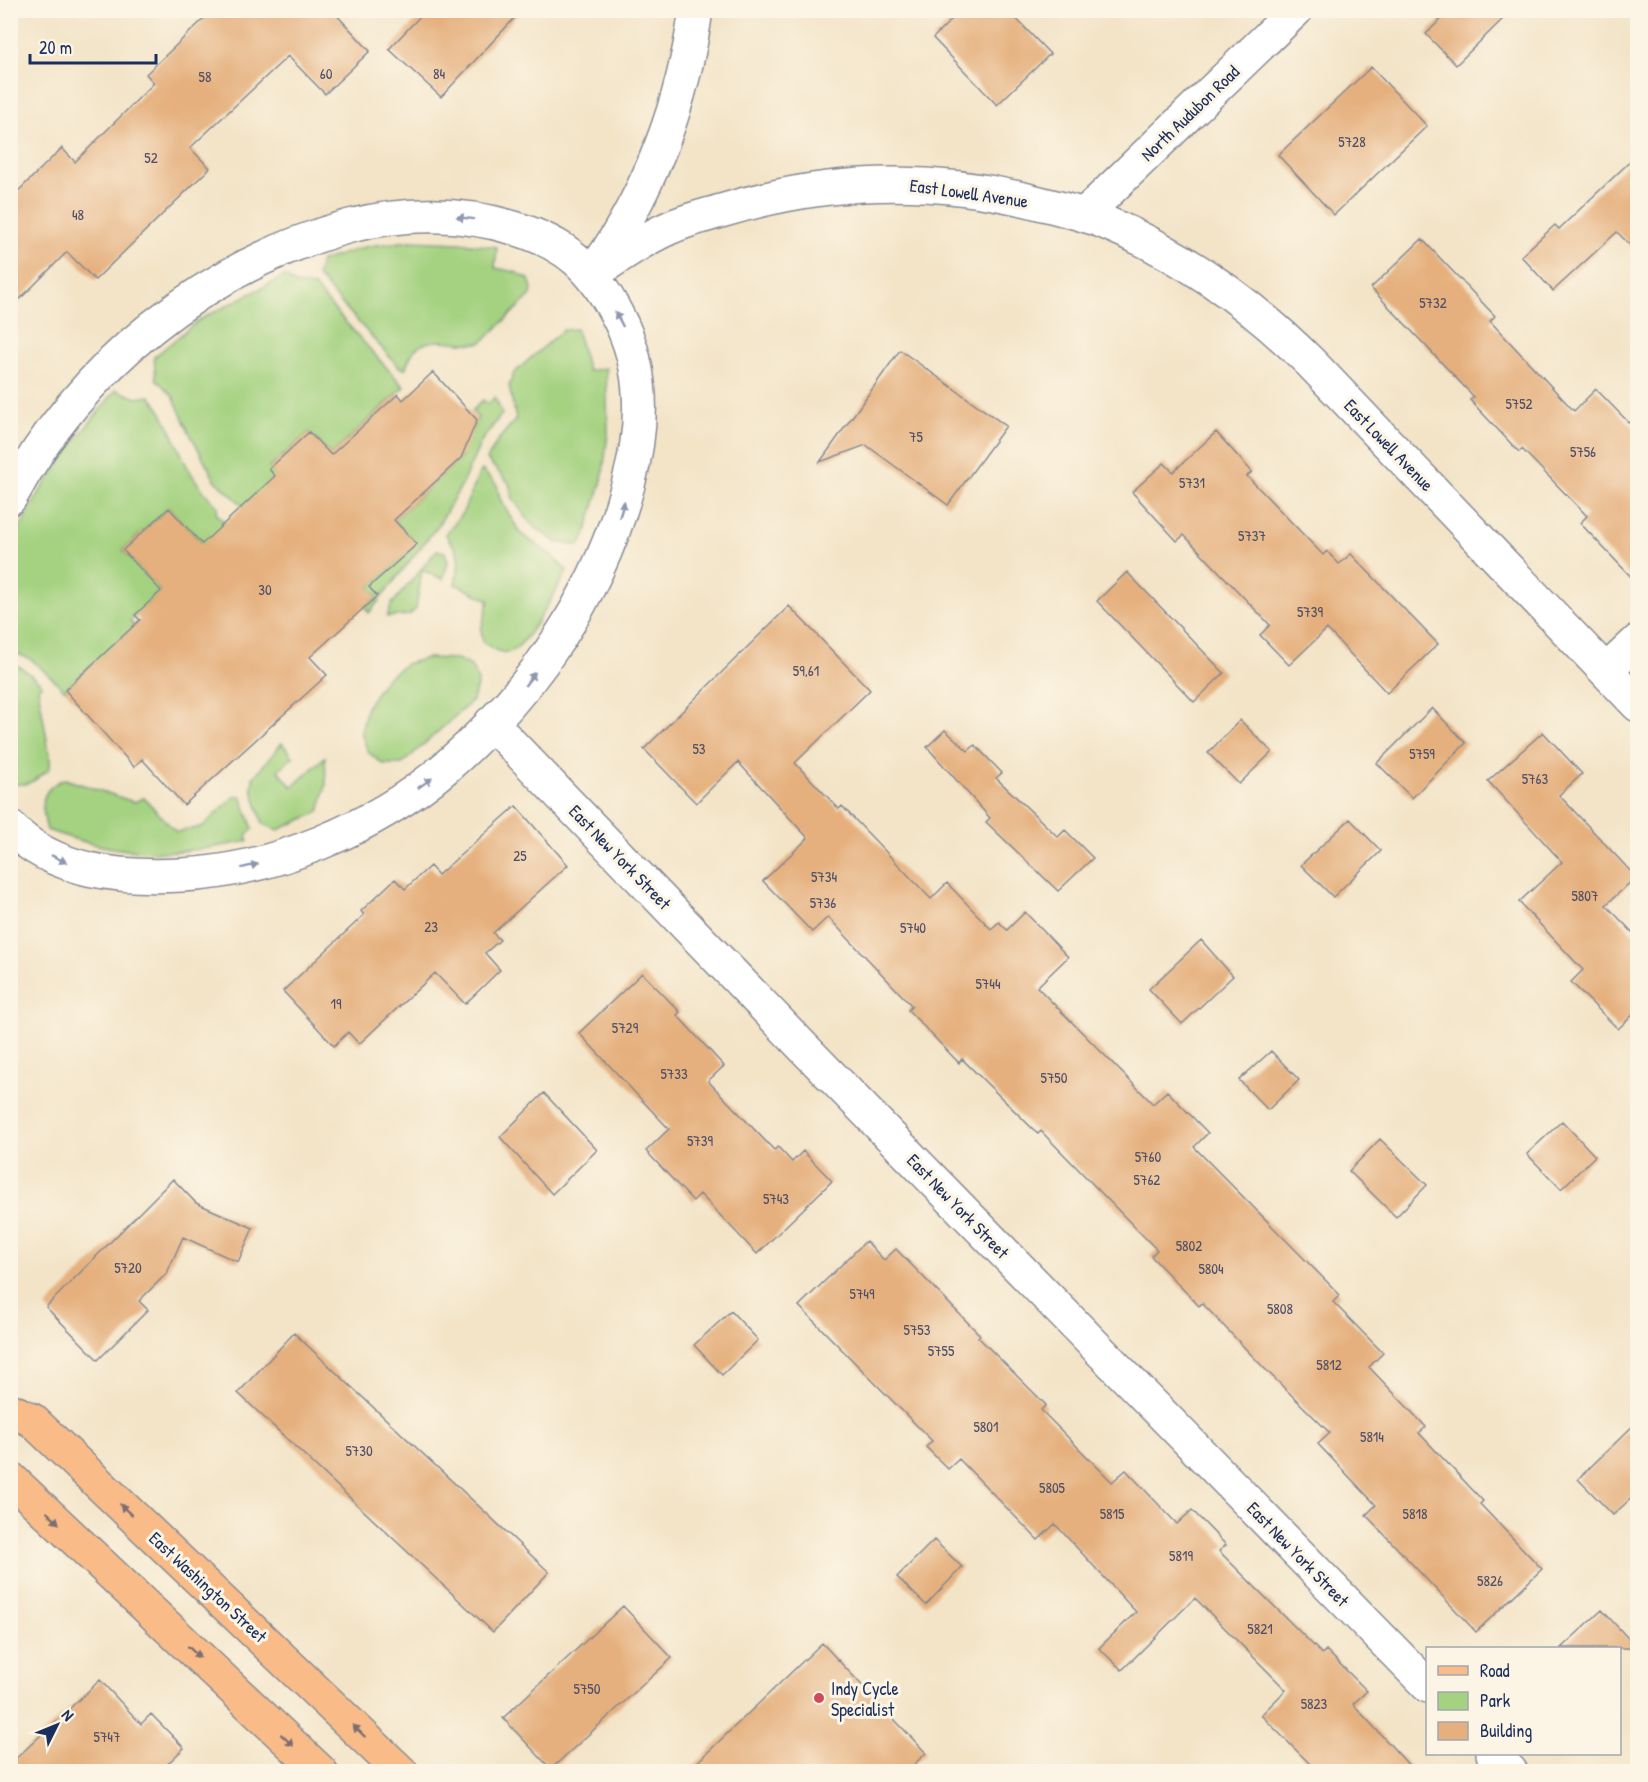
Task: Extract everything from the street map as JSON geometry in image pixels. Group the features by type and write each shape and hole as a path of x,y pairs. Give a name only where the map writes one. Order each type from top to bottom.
{"main road":[{"name":"East Washington Street","path":"10,1410 32,1420 401,1772"},
{"path":"10,1478 321,1772"}],"street":[{"path":"592,275 616,240 635,205 666,136 683,80 696,10"},
{"name":"North Audubon Road","path":"1084,215 1296,10"},
{"name":"East Lowell Avenue","path":"592,275 642,242 681,223 761,199 826,188 875,183 932,185 1009,195 1084,215 1120,228 1198,271 1269,323 1312,364 1638,705"},
{"path":"10,498 32,459 55,427 106,368 168,314 236,271 290,246 327,232 365,222 444,215 503,224 541,237 564,249 592,275 604,290 625,331 639,377 639,434 632,472 609,545 585,597 531,678 491,723 446,767 394,804 313,845 275,860 233,870 194,875 135,876 83,869 64,862 20,838 10,827"},
{"path":"1606,671 1638,641"},
{"name":"East New York Street","path":"491,723 1426,1684"},
{"path":"1494,1755 1511,1772"}],"green space":[{"path":"410,241 497,247 495,268 515,272 529,279 532,288 531,295 482,342 473,344 428,342 413,352 405,369 399,367 317,276 321,261 368,246"},
{"path":"285,276 295,284 313,286 404,387 331,455 309,432 269,468 281,482 249,511 215,480 173,396 156,379 154,357 199,320"},
{"path":"576,329 588,371 606,368 608,433 602,480 585,536 579,546 556,542 531,524 513,499 509,483 487,460 498,440 516,419 509,386 514,373 563,330"},
{"path":"116,390 137,398 150,396 166,421 190,472 218,507 216,513 230,529 207,549 169,508 123,550 161,591 130,621 140,632 102,668 95,661 65,690 32,660 11,651 11,544 41,490 83,431"},
{"path":"495,397 502,414 482,440 460,488 439,524 369,613 365,607 377,596 369,587 416,544 394,520 462,457 454,448 472,432 478,418 472,411 483,400 488,404"},
{"path":"482,470 497,485 500,499 520,533 551,555 567,571 532,629 516,648 509,652 498,651 483,642 481,630 489,600 455,584 459,565 458,555 446,534 463,512"},
{"path":"437,550 445,552 448,562 443,579 422,570 416,609 409,615 387,617 391,605"},
{"path":"427,658 457,659 471,666 478,681 473,700 402,764 383,764 368,752 361,732 367,706 385,679 406,664"},
{"path":"11,663 22,668 42,684 38,688 50,758 50,768 36,779 22,784 11,783"},
{"path":"282,743 293,757 278,770 292,787 325,757 326,785 319,812 278,830 263,824 252,789 253,778"},
{"path":"65,779 134,802 144,798 176,832 202,827 235,796 241,796 253,829 247,835 248,841 170,852 123,850 74,839 47,830 43,814 46,793 56,783"}],"building":[{"path":"213,10 332,10 370,51 325,94 288,56 190,148 210,168 95,280 67,252 10,309 10,199 62,148 75,162 154,83 146,74"},
{"path":"426,10 522,10 441,97 389,49"},
{"path":"961,10 1008,10 1050,54 997,105 933,38"},
{"path":"1450,10 1512,10 1456,65 1426,34"},
{"path":"1371,67 1427,126 1334,215 1278,155"},
{"path":"1638,154 1638,253 1617,232 1553,291 1521,256 1555,225 1559,229"},
{"path":"1422,239 1495,316 1490,321 1574,411 1596,389 1638,432 1638,584 1580,523 1587,516 1522,449 1519,452 1470,400 1474,397 1371,288"},
{"path":"900,350 1006,426 948,505 866,445 820,462"},
{"path":"433,372 477,420 461,458 394,520 417,544 369,587 377,596 310,657 327,675 184,805 142,759 134,767 65,690 140,620 135,615 161,591 123,550 169,508 202,544 275,476 269,469 309,432 331,455 398,394 403,400"},
{"path":"1216,432 1252,472 1247,476 1323,555 1327,551 1339,564 1351,554 1438,644 1387,693 1327,629 1289,665 1260,635 1270,625 1184,535 1177,541 1132,492 1164,463 1173,472"},
{"path":"1127,572 1224,673 1194,702 1097,601"},
{"path":"789,606 870,690 795,763 839,809 842,806 931,899 947,883 991,929 999,922 1007,930 1025,912 1068,957 1037,987 1153,1104 1167,1091 1208,1133 1194,1147 1340,1295 1333,1302 1383,1353 1369,1367 1426,1427 1419,1433 1483,1501 1480,1504 1542,1569 1476,1632 1366,1515 1376,1505 1318,1444 1330,1433 1202,1303 1199,1306 1151,1256 1157,1250 1041,1131 1038,1134 962,1059 959,1063 908,1010 912,1006 828,917 812,932 763,881 808,838 738,762 696,803 644,749"},
{"path":"1432,708 1466,743 1412,798 1377,763"},
{"path":"1240,720 1272,752 1239,784 1208,753"},
{"path":"945,730 968,751 975,745 1002,773 996,778 1058,837 1065,830 1093,858 1058,891 986,822 990,818 927,747"},
{"path":"1543,732 1582,774 1559,795 1636,877 1606,905 1638,938 1638,1010 1618,1029 1571,982 1583,970 1519,902 1562,862 1488,781"},
{"path":"516,806 568,865 493,933 500,940 485,953 500,970 465,1004 435,973 359,1044 348,1032 334,1046 283,991 364,915 361,911 395,879 405,889 430,866 438,875"},
{"path":"1350,819 1381,851 1333,897 1301,865"},
{"path":"1201,940 1233,976 1182,1024 1149,989"},
{"path":"642,973 680,1012 677,1015 724,1066 708,1081 774,1150 778,1147 792,1162 803,1151 832,1181 757,1254 700,1194 693,1201 646,1151 669,1129 579,1033"},
{"path":"1271,1051 1299,1080 1268,1110 1239,1080"},
{"path":"544,1093 597,1150 552,1194 500,1137"},
{"path":"1562,1121 1595,1156 1561,1189 1527,1154"},
{"path":"1380,1139 1427,1185 1396,1217 1349,1171"},
{"path":"173,1179 196,1203 253,1228 238,1262 183,1237 167,1273 139,1301 148,1310 98,1360 46,1307"},
{"path":"866,1241 884,1260 896,1249 980,1335 978,1337 1046,1405 1041,1410 1112,1482 1126,1470 1177,1524 1192,1510 1226,1545 1219,1551 1322,1654 1326,1650 1367,1691 1353,1704 1415,1772 1318,1772 1261,1715 1286,1690 1195,1598 1122,1670 1099,1648 1136,1612 1055,1524 1038,1540 959,1459 948,1469 926,1447 932,1441 799,1306"},
{"path":"731,1311 758,1340 722,1375 694,1345"},
{"path":"294,1333 549,1572 493,1632 238,1393"},
{"path":"1638,1421 1638,1492 1613,1515 1578,1479"},
{"path":"934,1540 962,1567 926,1605 897,1577"},
{"path":"623,1606 672,1658 551,1769 503,1718"},
{"path":"1602,1610 1637,1648 1621,1647 1562,1647"},
{"name":"Indy Cycle Specialist","path":"822,1643 926,1753 906,1772 687,1772"},
{"path":"100,1680 141,1724 151,1714 184,1748 159,1772 10,1772 10,1764"}],"place":[{"name":"Indy Cycle Specialist","path":"819,1698"}]}
